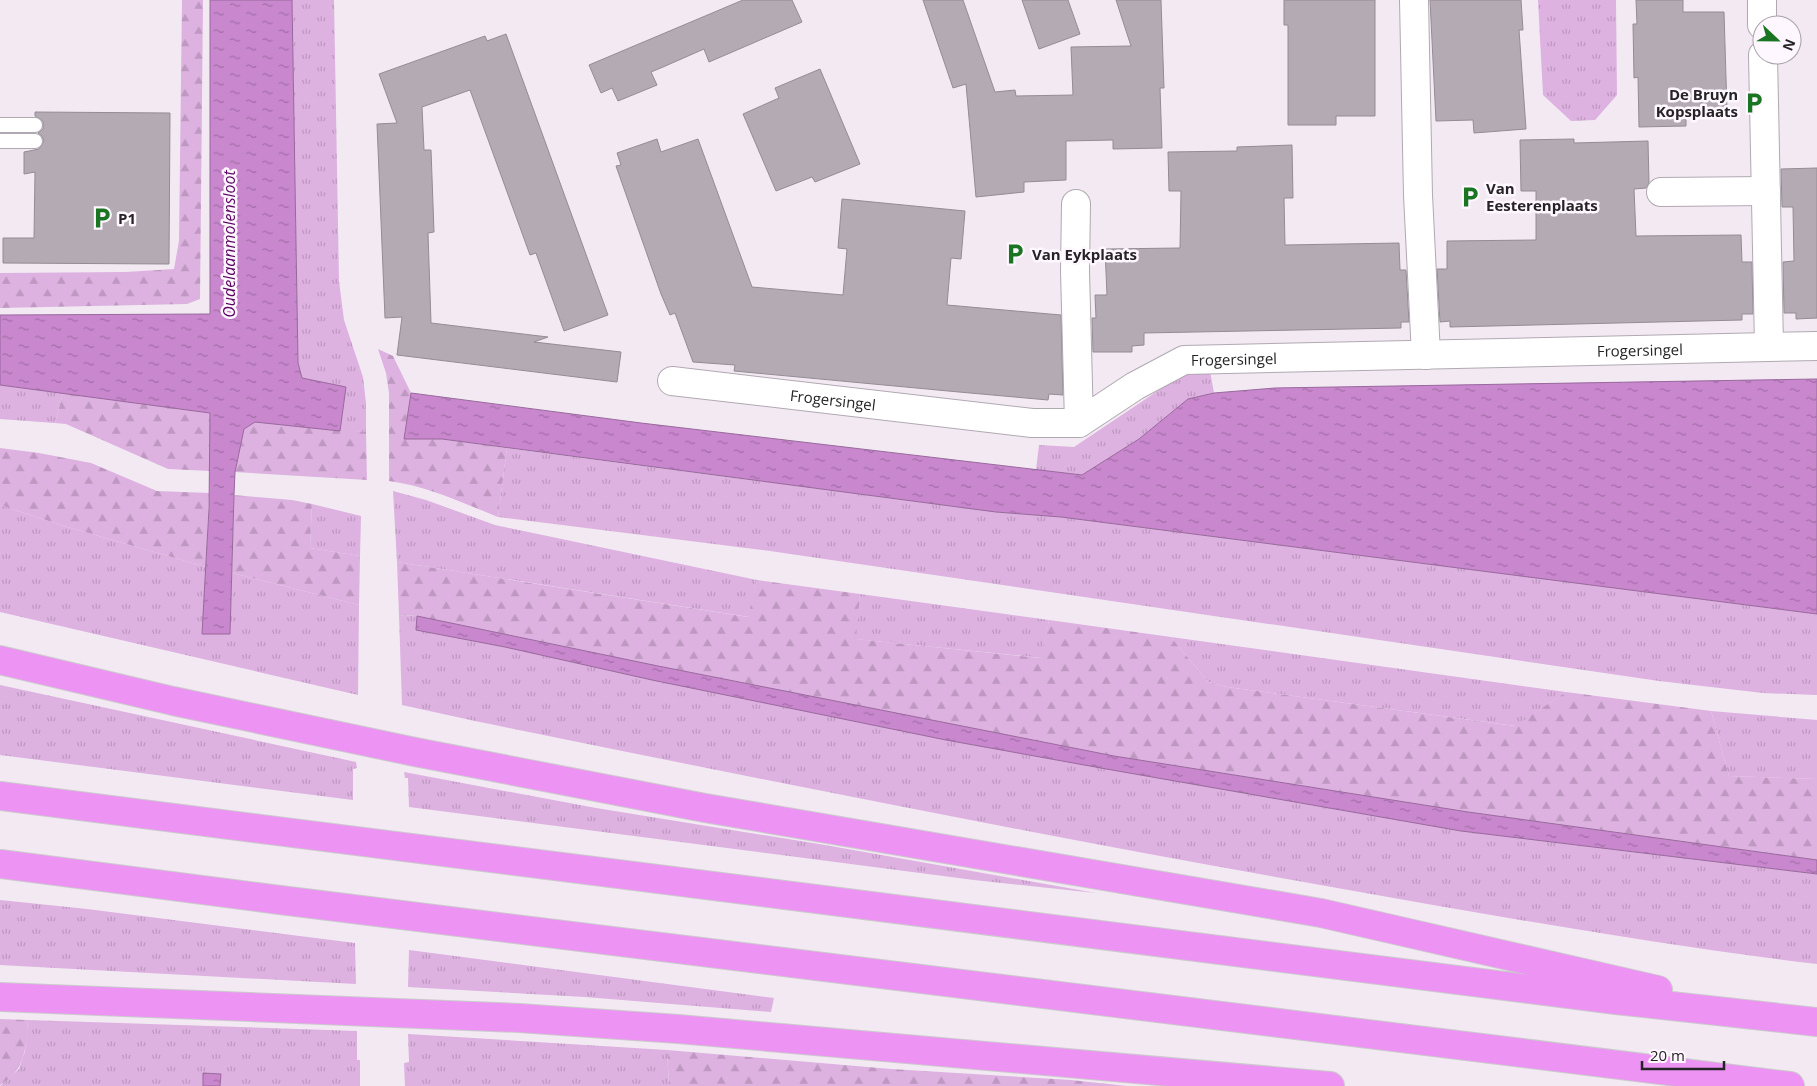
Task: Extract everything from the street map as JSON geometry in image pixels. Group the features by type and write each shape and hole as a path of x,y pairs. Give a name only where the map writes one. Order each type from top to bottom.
{"highway":[{"path":"0,660 212,709 415,752 706,808 1321,913 1778,1017"},
{"path":"0,796 1616,1000 1817,1022"},
{"path":"0,864 1790,1086"},
{"path":"0,997 519,1018 678,1029 1330,1086"}],"street":[{"path":"1414,0 1418,195 1426,354"},
{"path":"1762,0 1762,15"},
{"path":"1763,65 1769,346"},
{"path":"1661,192 1766,191"},
{"path":"1076,204 1075,271 1079,423"},
{"name":"Frogersingel","path":"672,381 1032,423 1079,423 1135,386 1184,360 1817,346"}],"lane":[{"path":"0,125 35,125"},
{"path":"0,141 35,141"}],"green space":[{"path":"182,0 203,0 200,299 187,304 0,308 0,273 126,272 174,269 179,241"},
{"path":"292,0 334,0 339,281 344,320 363,377 366,403 366,432 340,431 346,387 302,378 298,363"},
{"path":"1538,0 1616,0 1617,95 1595,120 1571,121 1543,95"},
{"path":"378,349 393,356 411,393 404,439 442,439 507,448 498,517 431,491 389,481 389,393 386,373"},
{"path":"1210,371 1214,393 1188,399 1139,439 1082,475 1036,470 1039,445 1074,447 1183,374"},
{"path":"0,385 63,393 55,423 0,419"},
{"path":"63,393 210,413 210,471 168,469 66,424 55,423"},
{"path":"255,422 366,432 367,480 235,472 244,429"},
{"path":"0,448 91,463 157,491 209,493 206,567 64,526 0,505"},
{"path":"507,448 996,512 1061,517 1817,614 1817,695 1763,693 1659,681 770,551 498,517"},
{"path":"393,491 426,500 495,525 757,580 749,617 397,562"},
{"path":"234,495 292,500 312,504 310,548 360,556 359,605 232,573"},
{"path":"312,504 361,516 360,556 310,548"},
{"path":"0,505 64,526 206,567 203,634 230,633 232,573 359,605 358,695 0,612"},
{"path":"397,562 748,617 757,580 860,594 856,639 1041,658 1049,620 1171,637 1208,682 1227,687 1515,726 1566,692 1711,711 1729,776 1817,779 1817,860 1468,812 1114,756 658,666 417,616 399,615"},
{"path":"860,594 1049,620 1042,658 855,639"},
{"path":"399,615 417,616 416,630 946,740 1461,831 1817,874 1817,964 1580,930 1234,870 800,787 402,705"},
{"path":"1171,637 1566,692 1516,726 1227,687 1208,682"},
{"path":"0,685 356,762 357,768 353,769 353,800 0,755"},
{"path":"1711,711 1817,720 1817,779 1729,776"},
{"path":"404,772 596,808 825,845 1096,893 974,880 409,807 408,778 405,778"},
{"path":"0,900 87,909 355,943 356,984 0,965"},
{"path":"409,950 774,998 771,1012 585,997 408,987"},
{"path":"0,1019 28,1020 25,1048 20,1065 9,1079 0,1085"},
{"path":"28,1020 357,1031 357,1060 360,1060 360,1086 220,1086 221,1074 204,1073 203,1086 0,1086 19,1069 25,1051"},
{"path":"408,1034 667,1050 669,1086 405,1086 404,1063 409,1062"},
{"path":"667,1050 891,1069 1071,1080 1127,1086 669,1086"}],"water":[{"name":"Oudelaanmolensloot","path":"210,0 292,0 298,363 302,378 346,387 340,431 255,422 244,429 235,472 230,634 202,634 209,508 210,413 0,385 0,315 210,314"},
{"path":"1817,379 1817,614 1061,517 996,512 442,439 404,439 411,393 641,423 1082,475 1139,439 1188,399 1214,393 1275,388"},
{"path":"417,616 658,666 1114,756 1468,812 1817,860 1817,874 1461,831 946,740 416,630"},
{"path":"203,1073 221,1074 220,1086 203,1086"}],"building":[{"path":"743,0 792,0 802,22 709,62 704,49 651,72 657,85 618,101 612,88 601,93 589,65"},
{"path":"923,0 963,0 995,92 1015,90 1016,96 1073,95 1071,47 1131,46 1116,0 1161,0 1164,88 1160,88 1162,148 1113,149 1113,140 1066,141 1066,180 1024,182 1024,192 976,197 966,84 953,88"},
{"path":"1022,0 1068,0 1080,34 1039,49"},
{"path":"1284,0 1375,0 1375,116 1336,116 1336,125 1288,125 1288,25 1284,25"},
{"path":"1430,0 1521,0 1523,30 1519,30 1526,129 1474,133 1473,120 1436,121"},
{"path":"1636,0 1683,0 1683,12 1724,12 1727,111 1686,112 1686,126 1639,127 1638,77 1634,78 1633,24 1637,24"},
{"path":"506,34 608,315 564,331 536,253 530,255 470,90 422,107 424,150 431,150 434,232 428,233 431,323 548,337 534,342 621,352 617,382 397,355 402,317 385,318 377,124 397,123 379,74 485,36 487,41"},
{"path":"820,69 860,164 815,182 812,177 776,191 743,114 779,98 775,88"},
{"name":"P1","path":"35,112 170,113 169,264 3,263 3,238 34,238 35,172 24,174 24,152 39,149 44,141 38,133 43,129 43,121 35,116"},
{"path":"657,139 661,152 698,139 752,287 843,295 847,249 838,248 842,199 965,211 961,259 951,258 947,305 1061,315 1063,395 1049,394 1048,400 734,371 735,365 693,362 675,313 670,315 661,294 616,166 621,165 617,153"},
{"path":"1574,139 1574,143 1648,141 1649,183 1646,188 1634,189 1636,236 1741,235 1742,262 1752,262 1753,314 1742,314 1742,320 1450,327 1450,321 1440,322 1437,269 1447,269 1447,241 1536,240 1536,191 1521,191 1520,140"},
{"path":"1292,145 1293,198 1284,198 1285,245 1399,243 1400,270 1406,270 1409,322 1401,322 1401,328 1144,333 1144,345 1132,346 1132,352 1093,352 1092,318 1096,318 1095,295 1107,295 1105,249 1180,248 1181,191 1169,191 1168,152 1237,151 1237,147"},
{"path":"1817,168 1817,318 1796,319 1796,313 1784,313 1783,262 1794,261 1793,207 1782,207 1781,169"}],"place":[{"name":"De Bruyn Kopsplaats","path":"1754,103"},
{"name":"Van Eesterenplaats","path":"1470,197"},
{"name":"P1","path":"102,218"},
{"name":"Van Eykplaats","path":"1015,254"}]}
